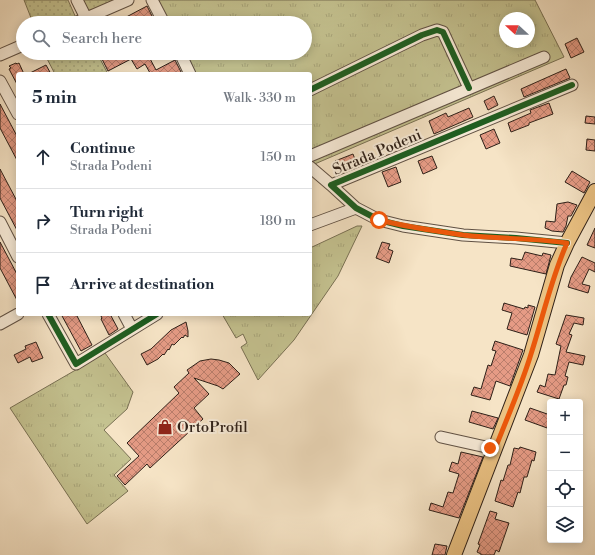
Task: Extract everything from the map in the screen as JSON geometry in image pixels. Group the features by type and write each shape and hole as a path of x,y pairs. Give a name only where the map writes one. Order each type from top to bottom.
{"main road":[{"path":"457,554 531,355 557,265 567,243 595,192"}],"street":[{"path":"77,0 85,16"},
{"path":"91,16 128,0"},
{"path":"152,0 160,16"},
{"path":"312,89 422,35 437,30 443,32 469,88"},
{"path":"0,55 16,48"},
{"path":"312,155 544,57"},
{"path":"183,60 189,72"},
{"path":"0,80 16,110"},
{"name":"Strada Podeni","path":"567,243 463,235 403,226 379,220 356,208 331,185 572,85"},
{"path":"312,169 331,185"},
{"path":"312,224 356,208"},
{"path":"0,222 16,253"},
{"path":"0,324 16,315"},
{"path":"49,316 76,364 154,316"},
{"path":"125,316 132,329"},
{"path":"441,437 495,449"}],"green space":[{"path":"24,0 68,0 75,16 30,16"},
{"path":"81,0 118,0 88,14"},
{"path":"155,0 535,0 564,57 312,165 312,72 192,72 186,60 312,60 312,16 163,16"},
{"path":"48,60 101,60 107,72 54,72"},
{"path":"357,226 362,226 338,276 312,314 312,247"},
{"path":"223,316 310,316 294,340 258,380 241,347 247,343 243,334 236,338"},
{"path":"105,353 133,392 127,409 104,430 131,459 114,475 128,491 87,524 10,408"}],"building":[{"path":"147,6 152,16 128,16"},
{"path":"577,38 584,52 571,58 565,44"},
{"path":"102,60 129,60 108,71"},
{"path":"132,60 151,60 156,70 175,60 181,72 149,72 145,64 137,69"},
{"path":"19,63 23,72 16,72 16,82 9,69 11,68 9,66"},
{"path":"46,65 50,72 32,72"},
{"path":"566,69 570,78 524,97 521,89"},
{"path":"494,96 498,105 488,110 484,101"},
{"path":"549,103 553,114 511,132 508,123 531,113 530,110"},
{"path":"0,104 16,134 16,158 0,128"},
{"path":"469,108 473,117 434,134 429,121 446,113 448,117"},
{"path":"586,116 595,117 595,124 585,123"},
{"path":"494,129 500,143 486,149 480,135"},
{"path":"587,139 595,140 595,151 586,150"},
{"path":"353,154 356,162 338,170 335,161"},
{"path":"432,156 437,168 423,174 418,161"},
{"path":"396,167 401,182 388,187 382,172"},
{"path":"0,169 16,199 16,228 0,198"},
{"path":"572,171 590,182 584,193 565,182"},
{"path":"568,202 577,205 571,216 568,216 563,232 552,231 545,228 546,221 555,222 557,204"},
{"path":"595,228 595,248 587,245"},
{"path":"0,242 16,272 16,298 0,268"},
{"path":"382,242 390,244 388,249 393,251 389,263 376,258"},
{"path":"525,252 542,256 543,253 551,255 546,274 510,266 511,258 522,260"},
{"path":"582,257 595,263 595,272 589,269 582,284 590,286 588,293 568,287 571,277"},
{"path":"504,303 524,309 525,307 528,308 528,305 535,307 527,335 507,329 512,313 502,310"},
{"path":"566,315 584,318 583,325 574,323 569,334 572,335 566,352 585,356 583,365 569,362 565,376 568,377 566,385 564,385 559,399 537,392 540,385 545,387 548,374 555,375 561,346 556,344"},
{"path":"62,316 77,316 92,345 81,351"},
{"path":"101,316 111,316 118,329 109,335 101,319"},
{"path":"186,322 188,337 185,335 183,338 182,337 174,345 172,344 164,355 163,354 158,359 147,365 141,354 151,349 171,330"},
{"path":"495,341 523,350 510,386 496,381 490,400 471,395 474,387 481,389 488,365 491,366 496,351 492,350"},
{"path":"36,342 43,358 32,362 30,357 18,363 14,355 26,349 25,346"},
{"path":"211,359 229,363 240,374 223,389 194,378 209,394 194,408 203,419 150,468 147,464 125,485 117,476 139,456 127,443 179,393 174,387 189,373 187,370 200,361"},
{"path":"530,408 547,414 547,428 525,420"},
{"path":"472,411 498,418 493,429 469,422"},
{"path":"520,447 536,452 534,461 532,460 527,477 524,477 520,493 518,492 513,507 495,501 501,480 503,481 508,465 510,465 514,448 519,449"},
{"path":"461,452 483,457 459,518 429,510 431,503 443,507 448,492 453,493 459,474 449,471 452,462 458,464"},
{"path":"490,511 497,513 495,519 509,523 499,552 496,550 494,555 481,555 477,552 480,545 478,544"},
{"path":"435,544 447,546 445,555 432,555"}],"cycle path":[{"path":"312,89 422,35 437,30 443,32 469,88"},
{"path":"567,243 463,235 403,226 379,220 356,208 331,185 572,85"},
{"path":"49,316 76,364 154,316"}],"place":[{"name":"OrtoProfil","path":"165,427"}],"route":[{"path":"379,220 403,226 463,235 567,243 557,265 523,379 495,449 490,448"}]}
